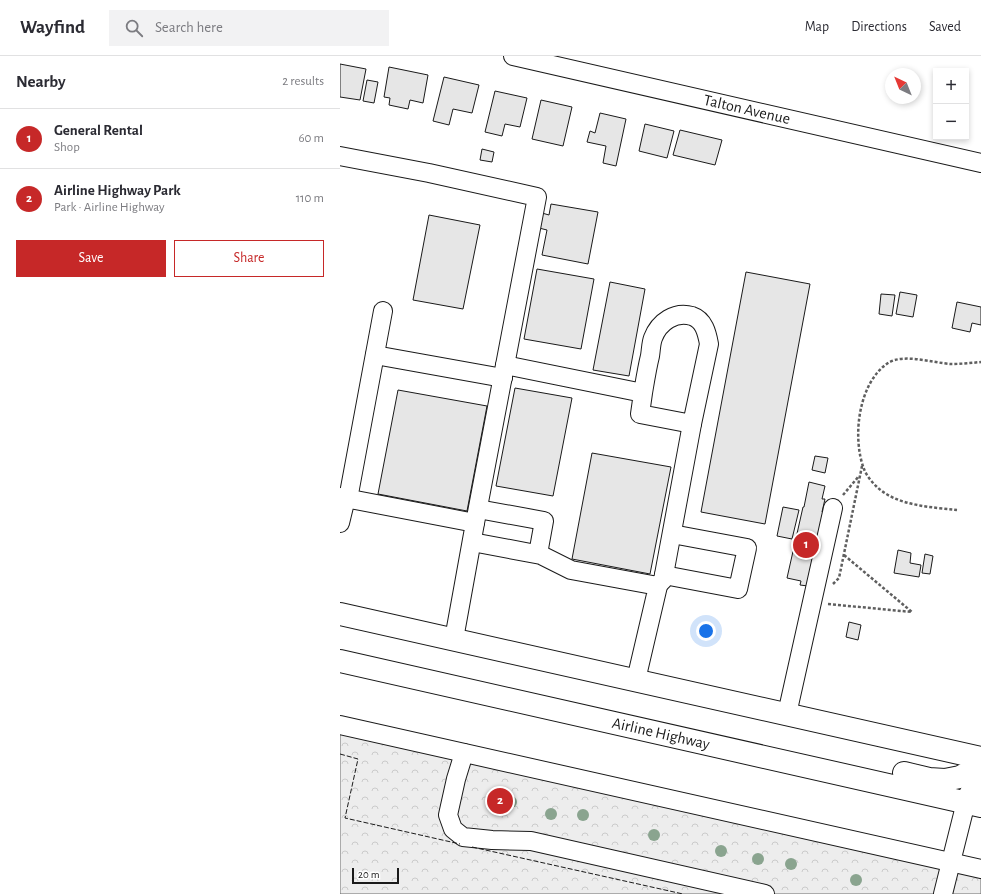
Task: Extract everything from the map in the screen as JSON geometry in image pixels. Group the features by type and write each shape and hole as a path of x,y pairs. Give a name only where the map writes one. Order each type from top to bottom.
{"highway":[{"path":"340,614 981,759 973,770 960,777 945,780 929,779 764,742 533,705"},
{"name":"Airline Highway","path":"340,661 974,804"},
{"path":"974,804 970,795 977,786 981,784"}],"street":[{"name":"Talton Avenue","path":"512,56 981,163"},
{"path":"340,156 429,173 537,197 454,639"},
{"path":"340,523 383,311"},
{"path":"636,680 672,534 692,424 709,344 703,325 695,317 678,315 671,317 658,328 653,339 640,414 692,424"},
{"path":"375,355 504,371 643,393"},
{"path":"345,498 476,516 544,521 538,554"},
{"path":"787,714 832,508"},
{"path":"472,542 538,554 570,570 738,589 746,548 672,534"},
{"path":"340,725 981,869"},
{"path":"464,753 456,779 448,815 454,829 463,837 492,840 531,841 710,888 765,894"},
{"path":"943,894 951,862 974,804"}],"path":[{"path":"957,510 919,506 885,493 876,486 864,471 859,447 861,405 867,387 876,374 888,363 898,359 911,359 951,364 981,362"},
{"path":"832,508 860,475"},
{"path":"812,603 912,612 844,555"}],"green space":[{"path":"340,730 981,873 981,894 340,894"}],"building":[{"path":"340,64 366,69 360,100 340,97"},
{"path":"389,67 428,75 423,103 410,100 408,109 389,105 390,98 384,97"},
{"path":"444,77 479,85 472,113 453,109 449,125 433,121"},
{"path":"367,80 378,82 374,103 363,101"},
{"path":"495,91 527,98 520,127 505,124 502,136 485,132"},
{"path":"541,100 572,107 563,146 532,139"},
{"path":"600,113 626,119 616,166 603,163 606,146 587,142 590,131 595,133"},
{"path":"645,124 674,131 667,158 639,151"},
{"path":"680,130 722,140 715,165 673,155"},
{"path":"482,149 494,152 492,162 480,160"},
{"path":"551,204 598,212 588,264 542,255 547,230 539,228 542,213 549,215"},
{"path":"429,215 480,225 463,309 413,300"},
{"path":"537,269 594,279 581,349 524,339"},
{"path":"746,272 810,284 765,524 701,512"},
{"path":"610,282 645,289 629,376 593,370"},
{"path":"900,292 917,295 913,317 896,314"},
{"path":"881,294 895,295 892,316 879,314"},
{"path":"957,302 981,307 981,325 972,323 970,332 952,328"},
{"path":"515,388 572,398 553,496 496,486"},
{"path":"398,390 487,406 467,511 378,494"},
{"path":"592,453 671,467 650,574 572,559"},
{"path":"815,456 828,458 825,473 812,470"},
{"path":"809,482 825,486 822,499 825,499 822,512 825,512 808,586 800,585 801,581 787,578"},
{"path":"783,507 799,510 792,539 777,536"},
{"path":"898,550 911,553 910,563 921,565 919,577 894,573"},
{"path":"925,554 933,556 930,574 922,573"},
{"path":"849,622 861,625 858,640 846,637"}],"fence":[{"path":"340,754 358,759 345,818 460,844"},
{"path":"472,847 683,894"}],"place":[{"name":"General Rental","path":"806,545"},
{"name":"Airline Highway Park","path":"500,801"}]}
